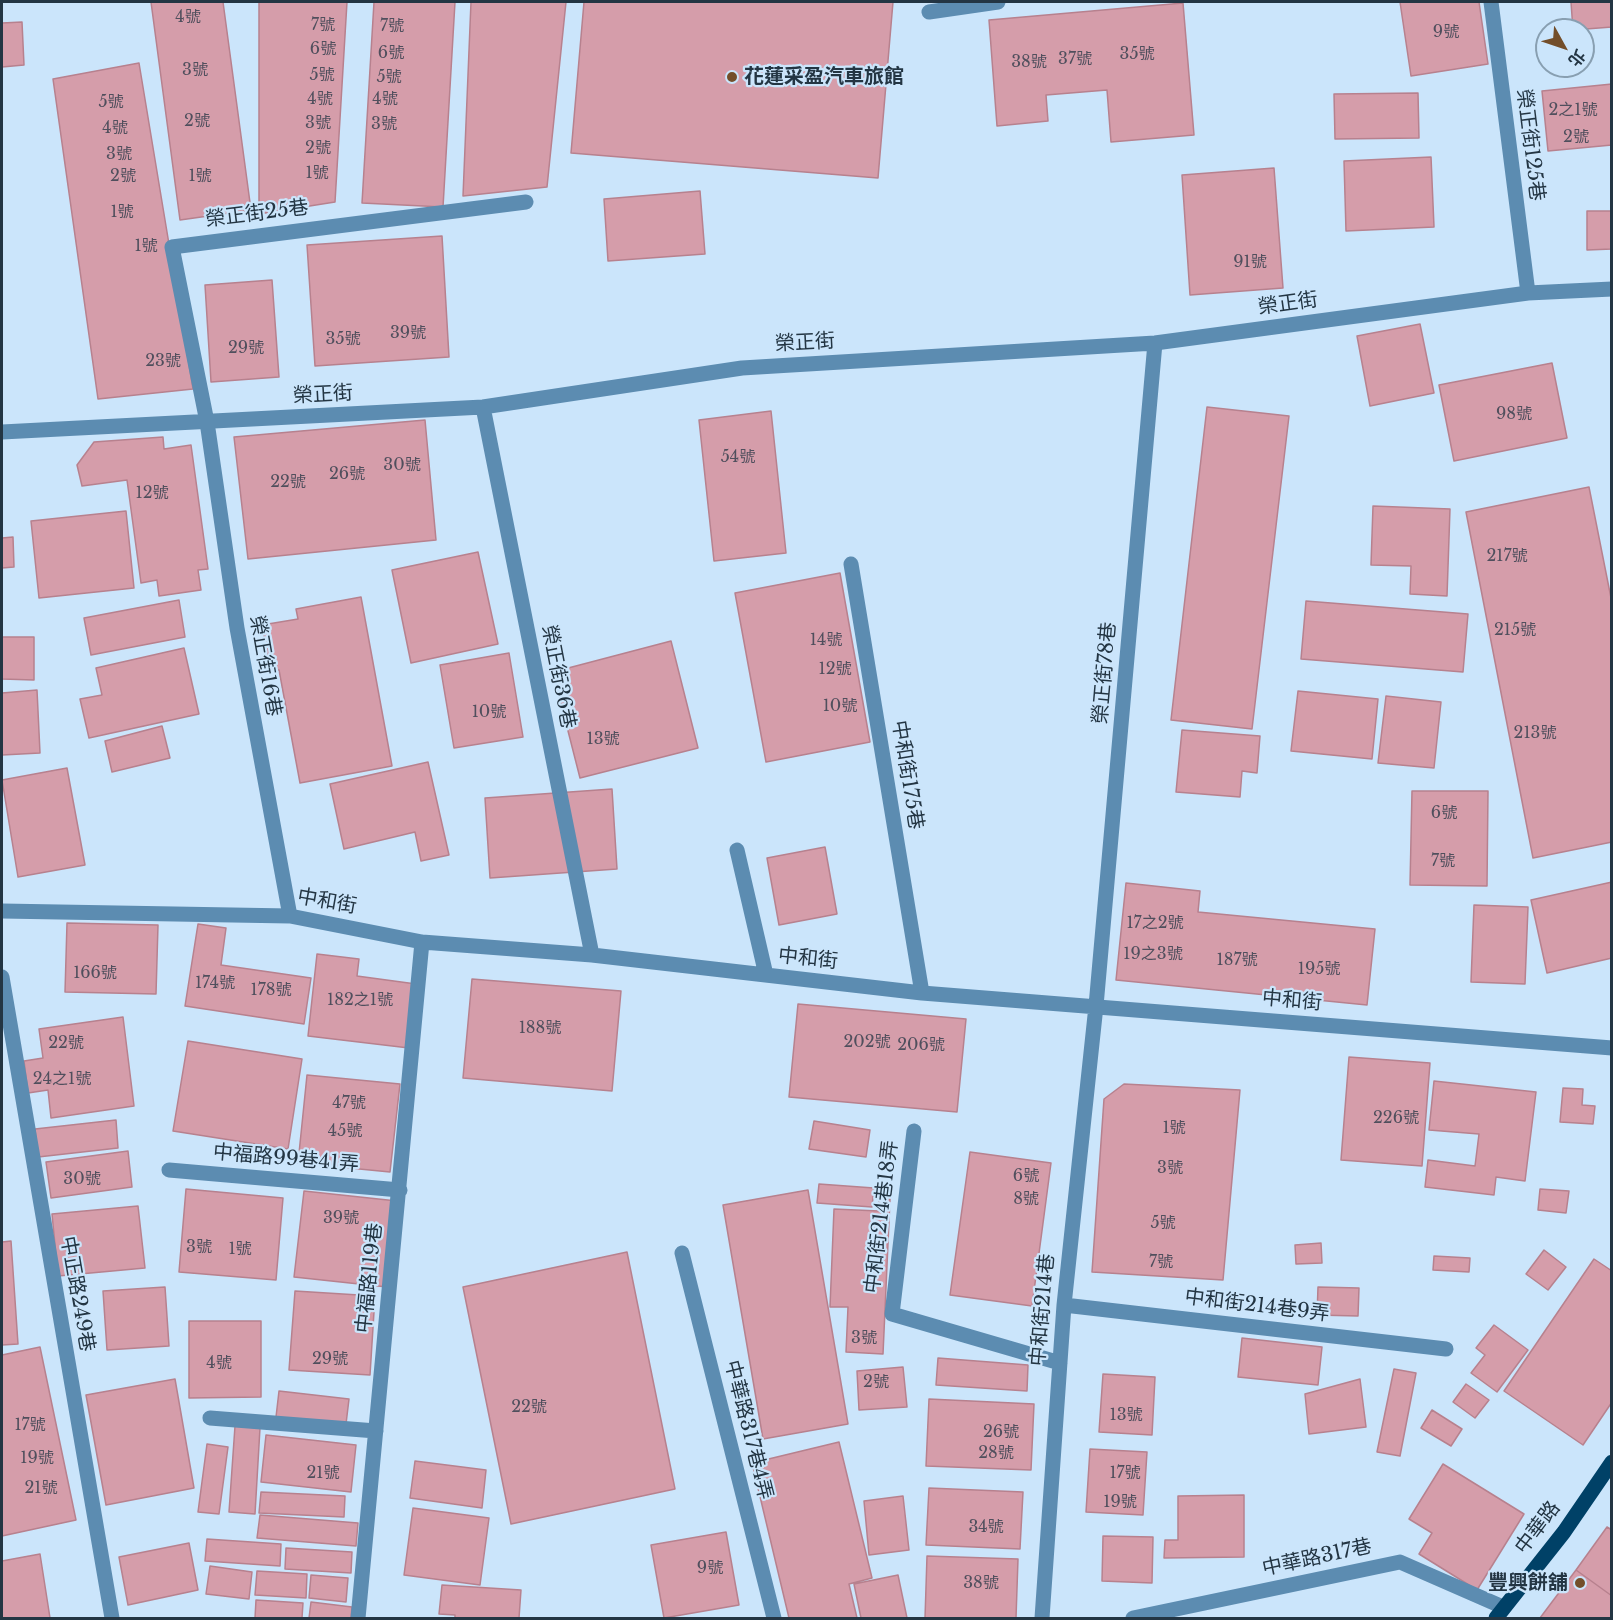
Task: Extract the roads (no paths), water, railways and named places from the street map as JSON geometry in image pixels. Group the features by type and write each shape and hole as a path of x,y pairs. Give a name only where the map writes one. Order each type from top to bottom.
{"main road":[{"name":"中華路","path":"1500,1613 1564,1532 1611,1462"}],"street":[{"path":"929,12 998,2"},
{"name":"榮正街125巷","path":"1491,2 1528,293"},
{"name":"榮正街25巷","path":"207,422 172,247 525,202"},
{"name":"榮正街","path":"2,432 483,407 742,368 1155,344 1528,293 1611,289"},
{"name":"榮正街78巷","path":"1096,1006 1155,344"},
{"name":"榮正街36巷","path":"483,407 592,955"},
{"name":"榮正街16巷","path":"207,422 237,628 290,916"},
{"name":"中和街175巷","path":"851,564 922,993"},
{"path":"737,850 766,975"},
{"name":"中和街","path":"2,912 290,916 422,942 592,955 922,993 1611,1048"},
{"name":"中福路119巷","path":"358,1618 422,942"},
{"name":"中正路249巷","path":"2,977 112,1618"},
{"name":"中和街214巷","path":"1042,1618 1064,1305 1096,1006"},
{"name":"中和街214巷18弄","path":"914,1131 892,1314 1060,1363"},
{"name":"中福路99巷41弄","path":"169,1170 400,1190"},
{"name":"中華路317巷4弄","path":"682,1253 774,1618"},
{"name":"中和街214巷9弄","path":"1064,1305 1446,1349"},
{"path":"210,1418 376,1431"},
{"name":"中華路317巷","path":"1133,1618 1400,1562 1500,1613"}],"place":[{"name":"花蓮采盈汽車旅館","path":"732,77"},
{"name":"豐興餅舖","path":"1580,1583"}]}
